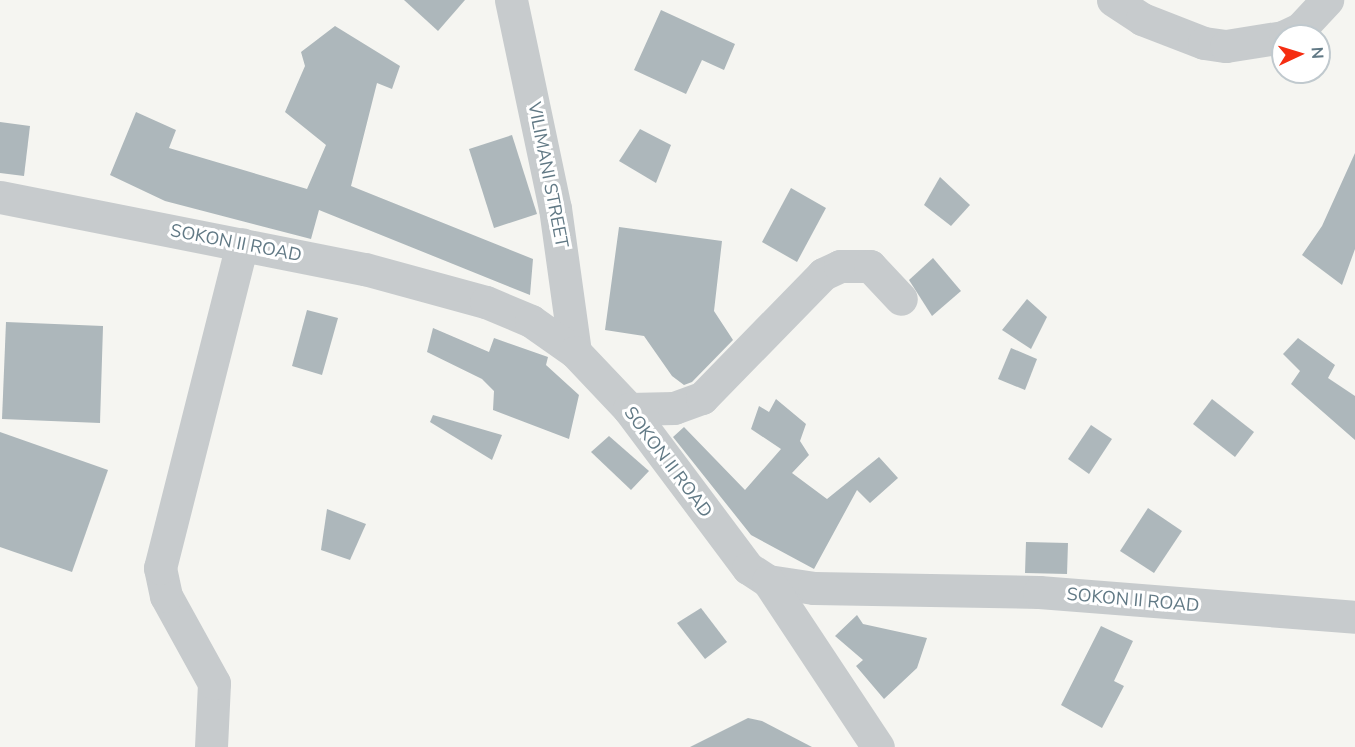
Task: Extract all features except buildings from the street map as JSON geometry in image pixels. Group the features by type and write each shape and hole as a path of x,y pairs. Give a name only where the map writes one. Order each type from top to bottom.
{"street":[{"name":"VILIMANI STREET","path":"511,0 555,208 575,352"},
{"path":"1113,0 1142,19 1204,43 1226,46 1271,38"},
{"path":"1305,24 1327,0"},
{"name":"SOKON II ROAD","path":"0,197 365,269 486,302 531,321 575,352 629,409 748,567 768,581 814,588 1039,592 1355,617"},
{"path":"211,747 214,682 166,596 160,568 242,244"},
{"path":"629,409 674,408 702,398 823,274 840,266 870,266 901,299"},
{"path":"768,581 878,747"}]}
